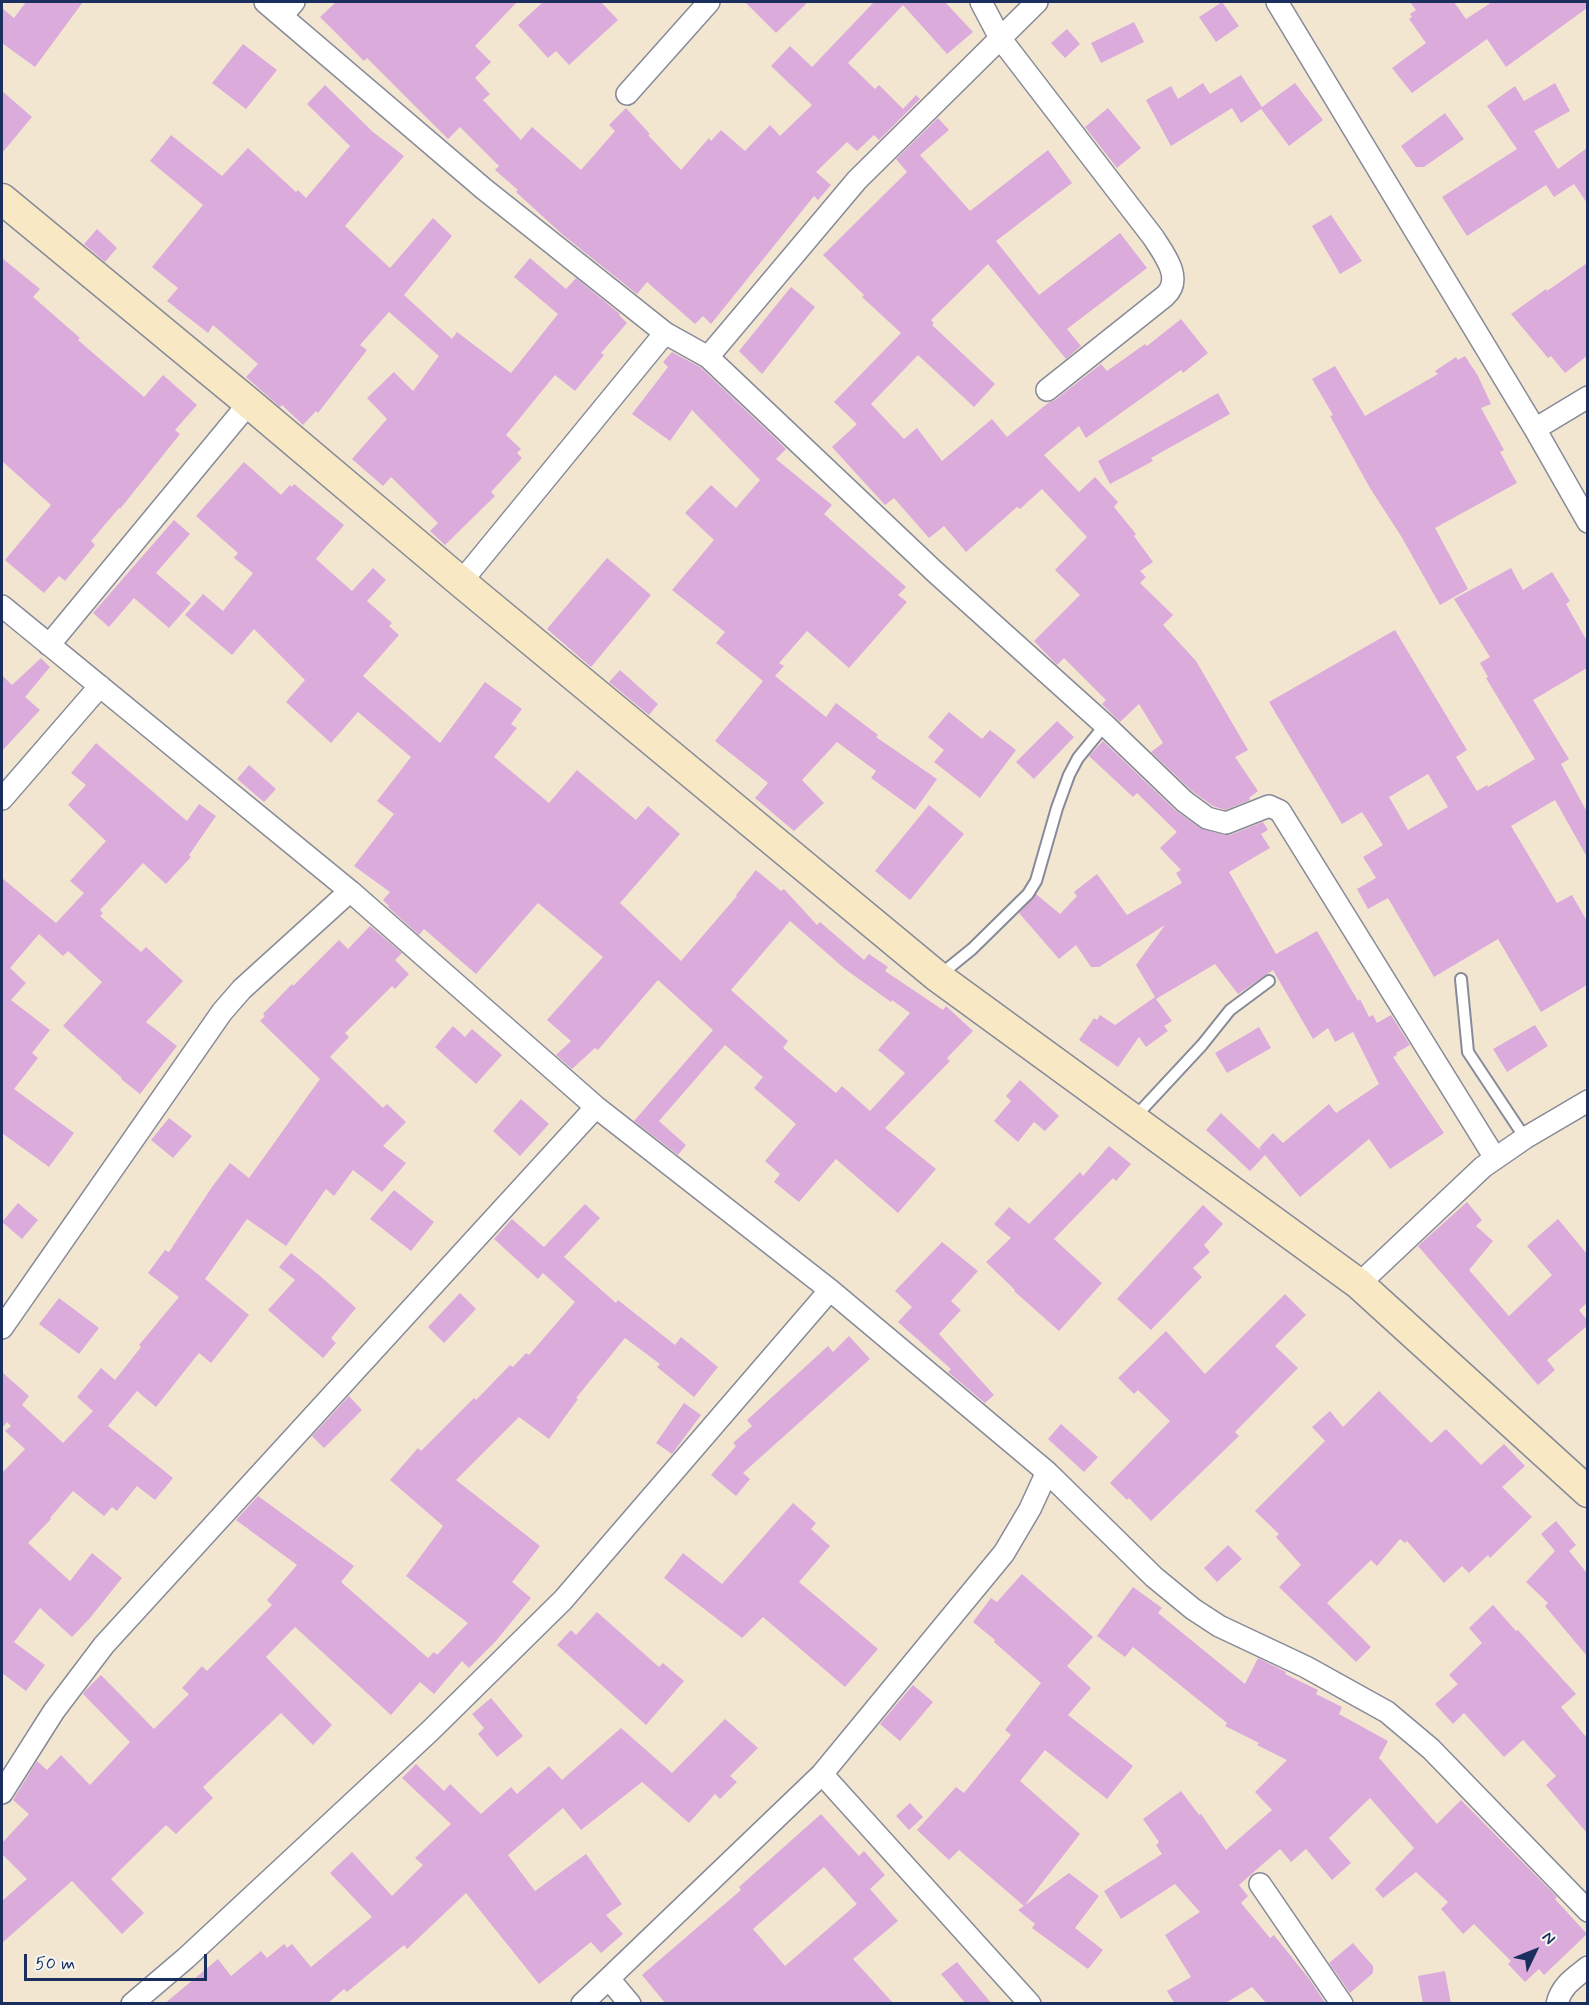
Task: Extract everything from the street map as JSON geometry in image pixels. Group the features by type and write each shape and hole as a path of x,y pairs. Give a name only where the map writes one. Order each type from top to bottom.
{"street":[{"path":"265,2 288,9 484,189 665,333 708,357 934,572 1105,725 1184,801 1207,818 1226,823 1269,806 1280,811 1495,1158"},
{"path":"627,94 709,2"},
{"path":"981,2 1000,38 1153,237 1164,254 1173,275 1171,291 1047,390"},
{"path":"708,357 857,180 1037,2"},
{"path":"1277,2 1535,429 1587,522"},
{"path":"2,199 938,977 1359,1284 1587,1491"},
{"path":"461,582 665,333"},
{"path":"1535,429 1587,397"},
{"path":"49,645 249,403"},
{"path":"2,606 350,891 596,1107 830,1290 1047,1472 1154,1577 1193,1609 1220,1626 1306,1667 1387,1712 1431,1749 1587,1911"},
{"path":"2,799 100,686"},
{"path":"2,1328 222,1012 242,989 350,891"},
{"path":"1359,1284 1482,1167 1587,1101"},
{"path":"2,1793 54,1711 104,1645 596,1107"},
{"path":"132,2004 186,1958 430,1731 563,1600 830,1290"},
{"path":"582,2004 822,1774 1004,1552 1030,1509 1047,1472"},
{"path":"822,1774 1030,2004"},
{"path":"1260,1884 1342,2004"},
{"path":"1556,2003 1567,1984 1587,1967"},
{"path":"609,1979 630,2004"}],"lane":[{"path":"938,977 972,949 1028,894 1042,866 1054,818 1069,775 1078,758 1105,725"},
{"path":"1461,979 1468,1052 1525,1138"},
{"path":"1132,1119 1202,1046 1230,1010 1269,981"}],"building":[{"path":"26,2 83,2 35,67 2,43 2,8 14,18"},
{"path":"336,2 517,2 475,46 491,62 475,78 490,94 483,100 521,140 532,127 581,170 615,131 609,125 626,108 681,170 709,138 711,141 721,130 745,151 770,125 780,136 812,105 771,66 790,46 812,67 874,2 945,2 973,32 947,54 903,5 848,63 875,89 879,85 903,109 916,95 920,99 879,140 874,135 857,151 847,142 816,172 831,185 818,200 814,196 711,324 703,316 695,324 647,282 637,294 563,235 495,170 499,166 460,127 448,139 367,58 364,61 320,17"},
{"path":"543,2 601,2 618,20 569,65 556,51 548,58 518,25"},
{"path":"745,2 808,2 776,33"},
{"path":"1222,2 1239,26 1216,42 1199,17"},
{"path":"1410,2 1454,2 1466,19 1492,2 1587,2 1587,8 1506,67 1487,39 1412,93 1392,68 1426,43 1409,19 1412,17 1410,14 1416,10"},
{"path":"1134,22 1144,42 1101,63 1091,43"},
{"path":"1067,29 1080,44 1065,58 1051,43"},
{"path":"243,44 277,70 246,109 212,83"},
{"path":"1241,75 1262,107 1295,83 1323,120 1289,146 1261,109 1241,123 1232,108 1171,146 1146,100 1171,86 1178,99 1203,83 1210,94"},
{"path":"1555,83 1570,111 1534,131 1558,169 1587,148 1587,203 1574,184 1554,197 1546,185 1467,236 1442,197 1517,149 1487,106 1515,86 1524,101"},
{"path":"325,85 373,132 404,156 345,226 390,268 433,218 452,236 404,295 452,339 457,332 511,373 558,314 514,277 530,258 566,289 576,278 620,314 627,323 601,353 604,355 575,391 555,375 506,435 521,449 517,453 522,458 491,492 495,496 445,545 430,531 438,523 391,477 383,486 352,459 387,419 367,398 394,372 413,391 439,356 389,312 360,345 367,350 318,413 316,411 303,425 246,377 258,364 213,325 208,333 167,301 178,288 152,267 203,205 150,161 171,135 222,176 248,148 296,192 298,190 306,198 350,146 307,104"},
{"path":"2,91 32,117 2,153"},
{"path":"1108,108 1141,148 1117,168 1085,127"},
{"path":"1445,113 1464,139 1424,167 1416,167 1401,146"},
{"path":"938,118 949,130 920,155 970,211 1048,150 1072,183 996,241 1039,295 1120,233 1147,268 1067,329 1081,346 1066,359 988,264 931,320 934,323 932,325 995,384 974,407 918,355 871,404 904,439 917,428 942,461 992,419 1007,437 1101,364 1107,371 1145,344 1147,346 1181,319 1208,353 1183,373 1181,370 1086,438 1079,426 1044,455 1079,492 1095,477 1118,502 1114,507 1136,534 1134,536 1153,562 1140,571 1146,577 1140,583 1173,615 1163,625 1196,661 1248,750 1235,757 1258,791 1249,798 1250,800 1225,810 1213,806 1192,791 1151,752 1163,743 1139,704 1120,722 1102,704 1106,700 1064,658 1057,665 1034,641 1080,595 1055,570 1087,537 1042,489 1020,509 1017,507 966,552 944,526 929,538 894,498 885,505 832,447 857,424 834,402 901,333 862,297 864,295 823,255 907,172 896,159"},
{"path":"1331,215 1362,261 1340,274 1312,226"},
{"path":"97,229 117,248 105,262 84,244"},
{"path":"2,258 40,289 33,297 80,338 78,340 144,397 163,375 197,405 175,430 180,434 120,509 91,541 95,545 65,581 59,576 44,593 5,560 51,505 2,461"},
{"path":"1587,263 1587,356 1565,373 1551,356 1548,358 1511,314"},
{"path":"791,287 815,307 762,374 739,351"},
{"path":"672,352 700,367 786,449 776,459 832,505 824,514 906,587 898,595 907,602 849,668 807,631 779,663 784,666 775,676 826,717 836,703 878,735 876,737 937,779 915,810 871,778 876,771 837,742 802,780 824,803 794,831 755,798 768,783 715,741 763,681 716,643 725,632 672,590 714,540 685,513 711,485 736,508 760,480 692,410 670,441 632,414 668,367 663,362"},
{"path":"1465,356 1478,376 1491,404 1481,408 1504,450 1500,452 1517,483 1435,528 1468,589 1440,605 1401,536 1370,488 1312,379 1335,366 1365,416 1438,374 1435,371 1456,357 1458,360"},
{"path":"1218,393 1230,414 1110,484 1098,461"},
{"path":"244,462 281,495 290,485 292,487 294,484 344,525 316,559 352,591 373,568 386,580 367,601 392,623 389,626 399,635 363,676 440,743 485,682 522,709 511,724 517,728 494,757 549,803 577,770 636,820 648,806 680,834 620,903 681,961 737,896 756,870 781,891 784,889 817,925 820,922 864,960 869,954 888,967 885,971 943,1010 946,1006 973,1031 947,1058 950,1061 885,1128 936,1169 898,1213 836,1159 799,1202 774,1182 780,1174 765,1161 796,1124 754,1088 763,1077 725,1045 659,1121 686,1145 678,1155 634,1121 713,1030 658,980 598,1050 595,1048 572,1069 556,1055 571,1041 547,1020 603,957 538,903 476,974 424,929 419,935 388,907 383,900 390,892 354,866 394,814 377,801 411,757 358,712 331,743 286,702 305,680 254,629 232,655 185,615 203,594 223,611 253,573 234,558 238,553 196,516","holes":["790,921 845,969 910,1013 878,1050 905,1073 870,1111 842,1086 836,1093 783,1048 788,1041 731,990"]},
{"path":"174,520 190,534 156,573 191,603 169,628 134,598 109,627 93,613"},
{"path":"607,558 651,595 591,667 547,629"},
{"path":"1511,568 1523,590 1552,572 1570,601 1566,604 1587,641 1587,668 1533,700 1569,759 1561,764 1587,812 1587,857 1555,800 1511,826 1557,903 1572,895 1587,921 1587,985 1541,1012 1498,939 1434,977 1388,898 1368,909 1357,889 1376,878 1363,857 1383,845 1362,812 1342,824 1269,702 1395,630 1467,750 1456,757 1477,791 1487,785 1488,787 1535,759 1486,678 1488,677 1480,663 1490,657 1454,599","holes":["1428,774 1448,807 1408,830 1389,797"]},
{"path":"41,658 50,667 25,697 40,710 2,751 2,675 12,685"},
{"path":"620,670 658,704 649,715 609,682"},
{"path":"949,712 982,739 990,730 1016,750 980,798 934,762 944,750 928,737"},
{"path":"1057,721 1074,737 1034,779 1016,762"},
{"path":"1103,741 1175,810 1200,828 1230,835 1263,822 1268,830 1261,834 1270,848 1229,872 1276,954 1317,931 1369,1017 1373,1015 1377,1023 1391,1015 1410,1045 1393,1057 1444,1133 1390,1169 1369,1139 1300,1197 1265,1155 1250,1171 1206,1130 1221,1113 1262,1152 1259,1148 1273,1133 1283,1143 1329,1104 1336,1113 1379,1084 1353,1032 1335,1042 1328,1028 1313,1039 1273,970 1238,994 1215,964 1156,999 1172,1021 1164,1026 1168,1031 1146,1047 1139,1037 1118,1067 1079,1040 1094,1018 1097,1020 1100,1015 1115,1025 1155,997 1136,965 1165,925 1099,967 1091,967 1076,945 1059,959 1019,913 1036,894 1060,914 1077,896 1074,892 1097,874 1127,915 1182,883 1176,873 1181,870 1160,848 1177,832 1137,793 1133,797 1089,756"},
{"path":"96,743 187,821 199,804 216,816 189,855 191,857 166,884 143,863 100,910 103,913 100,916 141,952 146,947 183,981 146,1022 177,1046 140,1094 63,1026 102,982 68,951 63,956 39,934 10,968 26,983 11,1000 50,1030 32,1053 38,1058 14,1089 74,1133 49,1167 2,1133 2,878 56,923 84,893 70,881 106,841 68,805 86,785 71,773"},
{"path":"249,765 276,789 264,802 237,779"},
{"path":"929,805 964,834 910,900 875,871"},
{"path":"370,926 402,953 395,960 409,974 395,989 392,986 345,1033 349,1037 330,1057 383,1108 387,1104 406,1122 383,1146 406,1163 382,1192 353,1170 334,1196 326,1189 286,1246 247,1219 205,1279 249,1315 211,1363 199,1353 156,1407 137,1391 108,1426 173,1478 155,1500 137,1486 117,1511 112,1507 104,1516 73,1491 28,1543 70,1581 92,1553 122,1578 72,1637 40,1608 14,1642 45,1665 26,1691 2,1673 2,1473 25,1449 5,1431 11,1426 7,1422 2,1428 2,1372 29,1396 22,1405 63,1443 93,1411 77,1397 101,1368 115,1380 141,1347 139,1345 179,1297 148,1273 165,1250 169,1252 230,1163 249,1178 320,1079 260,1021 265,1016 263,1014 339,940 348,949"},
{"path":"1535,1025 1548,1046 1507,1072 1493,1049"},
{"path":"453,1026 465,1037 472,1029 502,1055 476,1084 435,1047"},
{"path":"1259,1027 1271,1048 1227,1073 1215,1053"},
{"path":"1020,1080 1059,1116 1045,1131 1034,1122 1018,1142 994,1121 1011,1101 1006,1096"},
{"path":"521,1099 549,1124 520,1156 493,1131"},
{"path":"169,1118 192,1136 173,1158 151,1140"},
{"path":"1109,1146 1131,1164 1116,1181 1113,1178 1054,1239 1102,1283 1059,1331 1014,1291 986,1262 1011,1238 994,1224 1009,1207 1029,1224 1080,1172 1083,1176"},
{"path":"394,1190 434,1222 411,1251 370,1219"},
{"path":"1467,1202 1482,1220 1476,1226 1493,1241 1469,1270 1509,1316 1552,1275 1527,1246 1558,1219 1587,1254 1587,1303 1579,1310 1587,1320 1587,1326 1547,1360 1555,1370 1538,1385 1418,1246"},
{"path":"18,1203 38,1220 22,1239 2,1222"},
{"path":"585,1204 600,1218 564,1257 616,1303 618,1300 675,1345 681,1337 718,1367 694,1397 657,1367 660,1364 625,1338 576,1398 578,1399 549,1439 519,1417 456,1480 540,1546 512,1582 531,1598 495,1642 469,1668 462,1661 434,1694 420,1682 391,1715 295,1627 266,1657 332,1725 313,1745 281,1713 203,1787 213,1798 176,1834 166,1825 111,1879 144,1913 122,1934 72,1881 2,1943 2,1901 27,1879 2,1854 2,1843 29,1814 13,1800 37,1761 47,1770 61,1755 90,1785 130,1742 83,1694 85,1691 101,1675 154,1729 189,1694 182,1688 202,1666 207,1671 272,1605 267,1600 297,1565 236,1520 258,1496 354,1566 341,1582 428,1658 434,1652 437,1655 468,1623 406,1576 443,1526 390,1480 418,1448 421,1451 510,1365 513,1367 526,1353 529,1355 575,1302 543,1273 538,1279 494,1239 512,1219 544,1247"},
{"path":"1203,1205 1223,1224 1204,1245 1210,1252 1193,1268 1202,1277 1151,1330 1117,1299"},
{"path":"942,1242 978,1271 951,1301 961,1310 939,1334 994,1395 985,1403 948,1372 951,1369 898,1322 912,1307 895,1291"},
{"path":"291,1253 356,1308 331,1338 336,1343 323,1358 268,1310 295,1280 279,1267"},
{"path":"460,1293 476,1309 444,1343 428,1327"},
{"path":"1285,1294 1306,1315 1275,1346 1298,1368 1235,1432 1239,1436 1151,1521 1129,1498 1127,1500 1110,1483 1170,1421 1138,1390 1134,1394 1118,1378 1166,1331 1205,1374"},
{"path":"59,1298 99,1328 79,1354 39,1324"},
{"path":"849,1336 870,1359 743,1473 750,1479 736,1496 711,1475 736,1446 733,1443 752,1426 747,1420 828,1346 833,1352"},
{"path":"1379,1391 1431,1443 1446,1429 1481,1465 1504,1444 1525,1466 1502,1487 1532,1517 1490,1558 1488,1555 1469,1573 1462,1566 1444,1583 1407,1541 1405,1543 1400,1539 1377,1566 1371,1560 1327,1603 1371,1647 1356,1662 1279,1587 1301,1565 1276,1537 1279,1534 1255,1511 1325,1441 1312,1427 1330,1411 1343,1427"},
{"path":"349,1396 362,1410 324,1448 312,1436"},
{"path":"684,1403 701,1415 672,1454 656,1443"},
{"path":"1061,1424 1098,1457 1084,1472 1048,1439"},
{"path":"793,1503 816,1523 811,1529 830,1546 799,1582 878,1649 845,1687 763,1617 742,1638 664,1578 683,1553 722,1584"},
{"path":"1556,1521 1576,1545 1569,1551 1587,1573 1587,1656 1545,1606 1548,1603 1526,1582 1555,1551 1541,1534"},
{"path":"1228,1545 1242,1559 1217,1582 1204,1568"},
{"path":"1022,1574 1093,1637 1067,1666 1091,1688 1068,1715 1133,1766 1107,1799 1045,1750 1020,1781 1080,1834 1024,1906 959,1850 949,1860 917,1830 956,1787 964,1793 1011,1735 1005,1730 1041,1683 973,1622 991,1598 997,1602"},
{"path":"1133,1587 1162,1608 1158,1613 1245,1684 1258,1658 1318,1690 1316,1694 1342,1707 1339,1714 1388,1741 1379,1758 1437,1824 1461,1800 1557,1897 1555,1899 1587,1934 1544,1975 1539,1969 1525,1982 1508,1964 1511,1961 1474,1924 1463,1934 1441,1909 1448,1902 1416,1872 1383,1898 1375,1889 1414,1848 1370,1798 1329,1838 1351,1863 1332,1880 1306,1849 1291,1862 1280,1849 1239,1885 1248,1896 1241,1903 1270,1938 1274,1935 1326,2004 1267,2004 1252,1987 1224,2004 1175,2004 1167,1991 1191,1977 1165,1935 1200,1912 1175,1884 1121,1919 1104,1891 1162,1854 1156,1845 1159,1842 1143,1819 1181,1791 1199,1815 1201,1814 1226,1850 1272,1810 1255,1792 1287,1760 1225,1726 1227,1723 1133,1647 1125,1657 1097,1636"},
{"path":"1493,1605 1576,1694 1561,1707 1587,1738 1587,1833 1546,1785 1556,1776 1523,1740 1504,1757 1464,1713 1453,1724 1435,1704 1458,1684 1449,1675 1482,1643 1469,1628"},
{"path":"597,1612 659,1667 663,1663 684,1681 646,1725 557,1645 571,1630 576,1635"},
{"path":"913,1685 933,1702 900,1741 880,1724"},
{"path":"491,1698 523,1736 497,1757 478,1734 484,1728 472,1714"},
{"path":"725,1719 758,1748 730,1776 737,1782 720,1799 715,1794 689,1823 642,1782 581,1830 563,1808 508,1855 535,1891 586,1854 622,1904 606,1915 623,1934 601,1953 591,1942 539,1984 466,1893 407,1949 404,1945 347,1992 344,1989 327,2004 164,2004 218,1959 231,1976 261,1951 267,1958 284,1944 287,1948 292,1944 311,1967 372,1917 330,1873 352,1852 392,1896 423,1865 415,1858 451,1824 402,1778 416,1764 444,1791 450,1784 481,1814 511,1787 517,1794 549,1766 562,1780 621,1728 672,1773"},
{"path":"910,1803 923,1817 909,1830 896,1816"},
{"path":"821,1814 859,1856 864,1851 885,1875 870,1889 898,1921 853,1959 894,2004 666,2004 642,1975 741,1890 739,1887","holes":["824,1867 857,1904 785,1966 753,1929"]},
{"path":"1069,1873 1099,1896 1075,1928 1103,1950 1088,1969 1032,1928 1035,1924 1018,1910"},
{"path":"1353,1943 1373,1966 1373,1973 1350,1993 1329,1963"},
{"path":"957,1962 992,2004 966,2004 941,1974"},
{"path":"1445,1971 1451,2004 1423,2004 1418,1976"}]}
